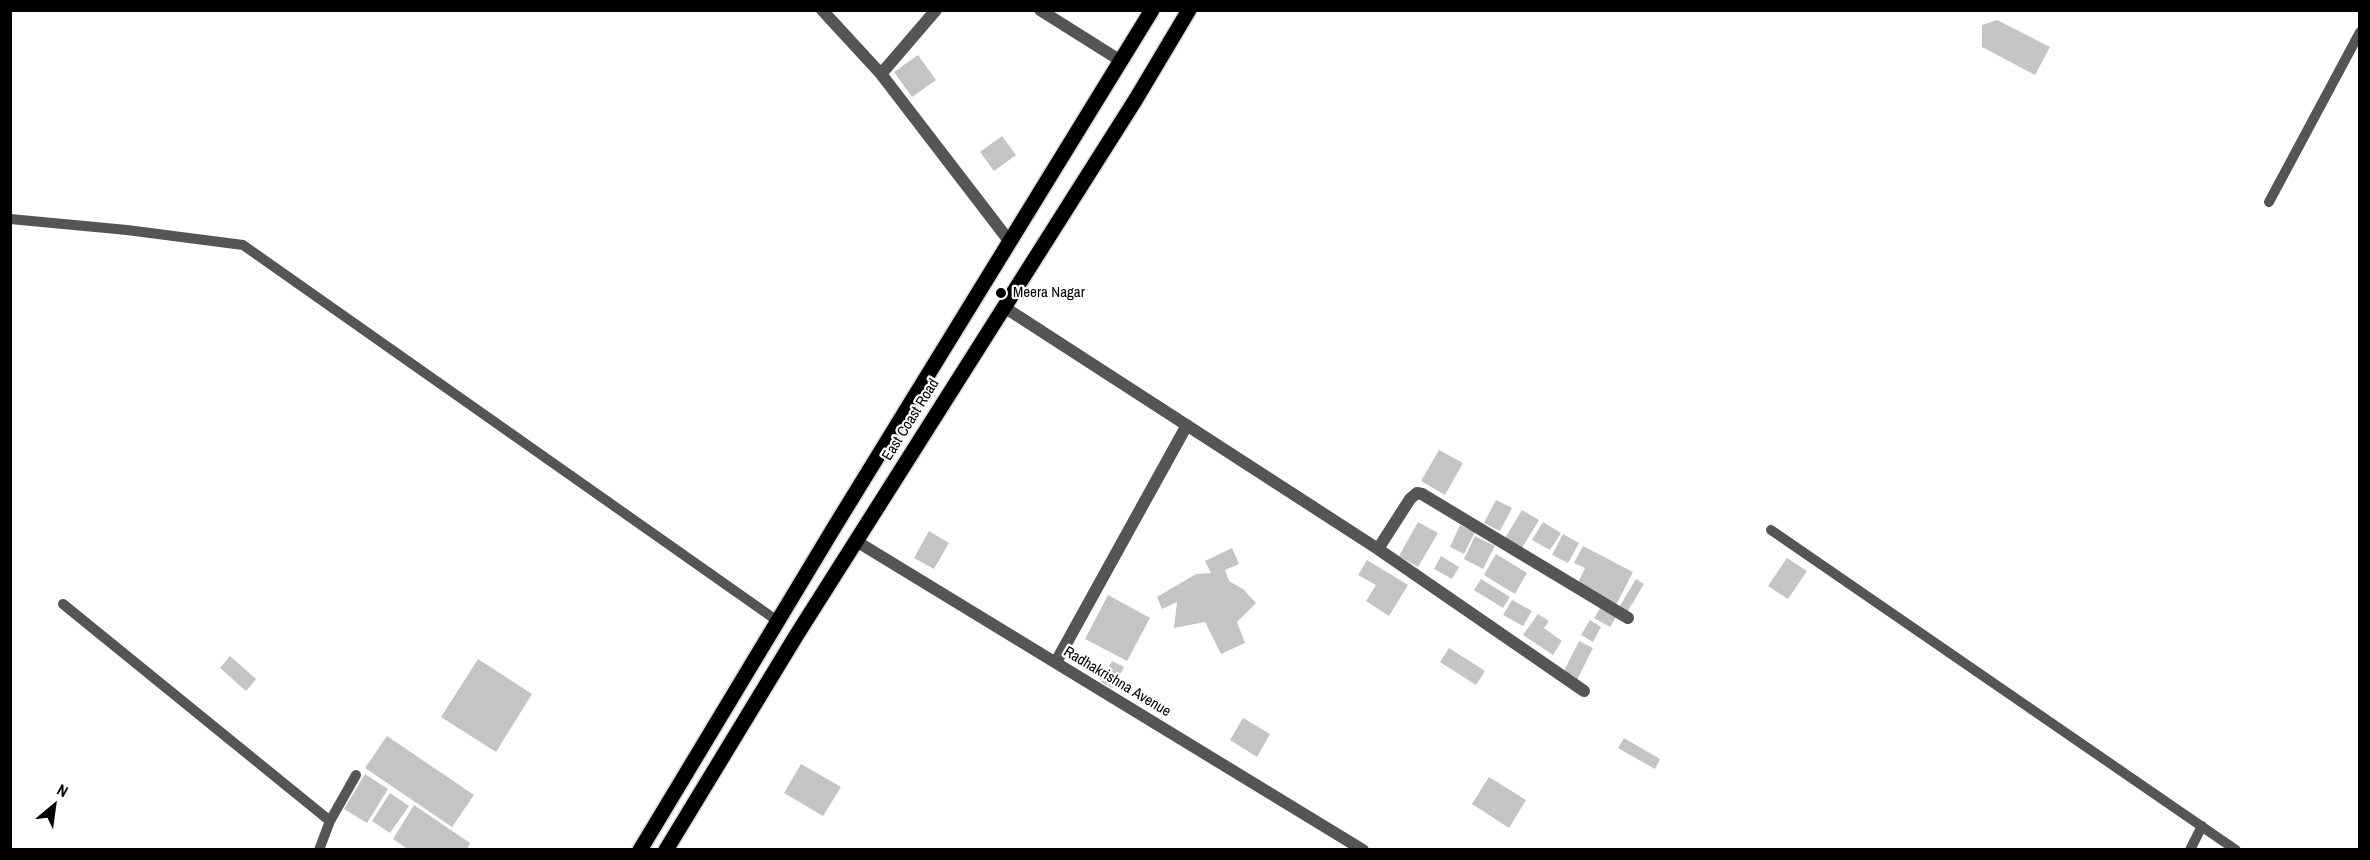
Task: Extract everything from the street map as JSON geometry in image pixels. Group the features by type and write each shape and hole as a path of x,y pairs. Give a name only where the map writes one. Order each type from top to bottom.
{"main road":[{"name":"East Coast Road","path":"640,849 841,516 1152,10"},
{"name":"East Coast Road","path":"666,849 856,541 1136,99 1189,10"}],"street":[{"path":"822,10 881,74 1010,242"},
{"path":"881,74 936,10"},
{"path":"1040,10 1121,61"},
{"path":"1004,307 1378,549 1584,691"},
{"path":"1056,662 1187,425"},
{"path":"1378,549 1413,495 1422,494 1628,618"},
{"name":"Radhakrishna Avenue","path":"856,541 1363,849"}],"lane":[{"path":"2269,202 2360,32"},
{"path":"10,219 127,230 243,245 779,622"},
{"path":"1772,530 2236,849"},
{"path":"63,604 330,821"},
{"path":"319,849 330,821 356,775"},
{"path":"2190,849 2202,826"}],"building":[{"path":"1997,20 2050,47 2035,75 1982,47 1982,25"},
{"path":"918,55 936,80 912,97 894,72"},
{"path":"1002,136 1016,155 994,171 980,152"},
{"path":"1439,450 1463,463 1445,495 1421,481"},
{"path":"1496,500 1512,508 1500,531 1484,523"},
{"path":"1522,510 1539,520 1522,548 1505,538"},
{"path":"1418,522 1438,533 1418,567 1399,556"},
{"path":"1543,522 1561,533 1550,550 1532,540"},
{"path":"1460,525 1475,532 1464,554 1450,547"},
{"path":"929,531 949,543 934,569 914,558"},
{"path":"1563,534 1579,543 1568,563 1552,555"},
{"path":"1475,536 1495,546 1483,569 1464,559"},
{"path":"1583,546 1633,572 1616,605 1577,585 1585,568 1574,563"},
{"path":"1232,548 1239,564 1225,570 1229,581 1243,589 1256,603 1237,622 1245,643 1221,654 1205,622 1174,628 1177,602 1162,609 1157,597 1196,574 1211,573 1205,561"},
{"path":"1496,554 1527,573 1515,594 1484,575"},
{"path":"1441,556 1459,567 1452,579 1434,569"},
{"path":"1787,558 1807,571 1788,599 1768,586"},
{"path":"1367,560 1408,585 1389,616 1366,601 1376,585 1358,575"},
{"path":"1481,579 1510,597 1503,608 1474,590"},
{"path":"1636,579 1644,584 1626,614 1618,609"},
{"path":"1108,595 1150,618 1127,661 1085,639"},
{"path":"1512,600 1532,611 1523,626 1503,615"},
{"path":"1600,608 1616,617 1610,627 1594,618"},
{"path":"1538,614 1549,621 1544,628 1562,641 1553,655 1523,635"},
{"path":"1590,620 1601,627 1593,642 1581,635"},
{"path":"1579,641 1593,648 1577,680 1563,673"},
{"path":"1449,648 1485,671 1476,685 1440,662"},
{"path":"230,656 256,679 246,691 220,668"},
{"path":"478,659 532,694 496,752 441,717"},
{"path":"1112,661 1124,667 1113,688 1101,682"},
{"path":"1243,718 1270,734 1257,757 1230,740"},
{"path":"387,736 474,795 452,827 365,768"},
{"path":"1624,738 1660,759 1655,769 1618,748"},
{"path":"801,764 841,787 823,816 784,793"},
{"path":"365,774 388,789 367,823 344,809"},
{"path":"1489,777 1526,800 1509,828 1472,804"},
{"path":"390,793 409,806 390,833 372,821"},
{"path":"414,805 470,843 467,850 409,850 393,839"}],"place":[{"name":"Meera Nagar","path":"1001,293"}]}
